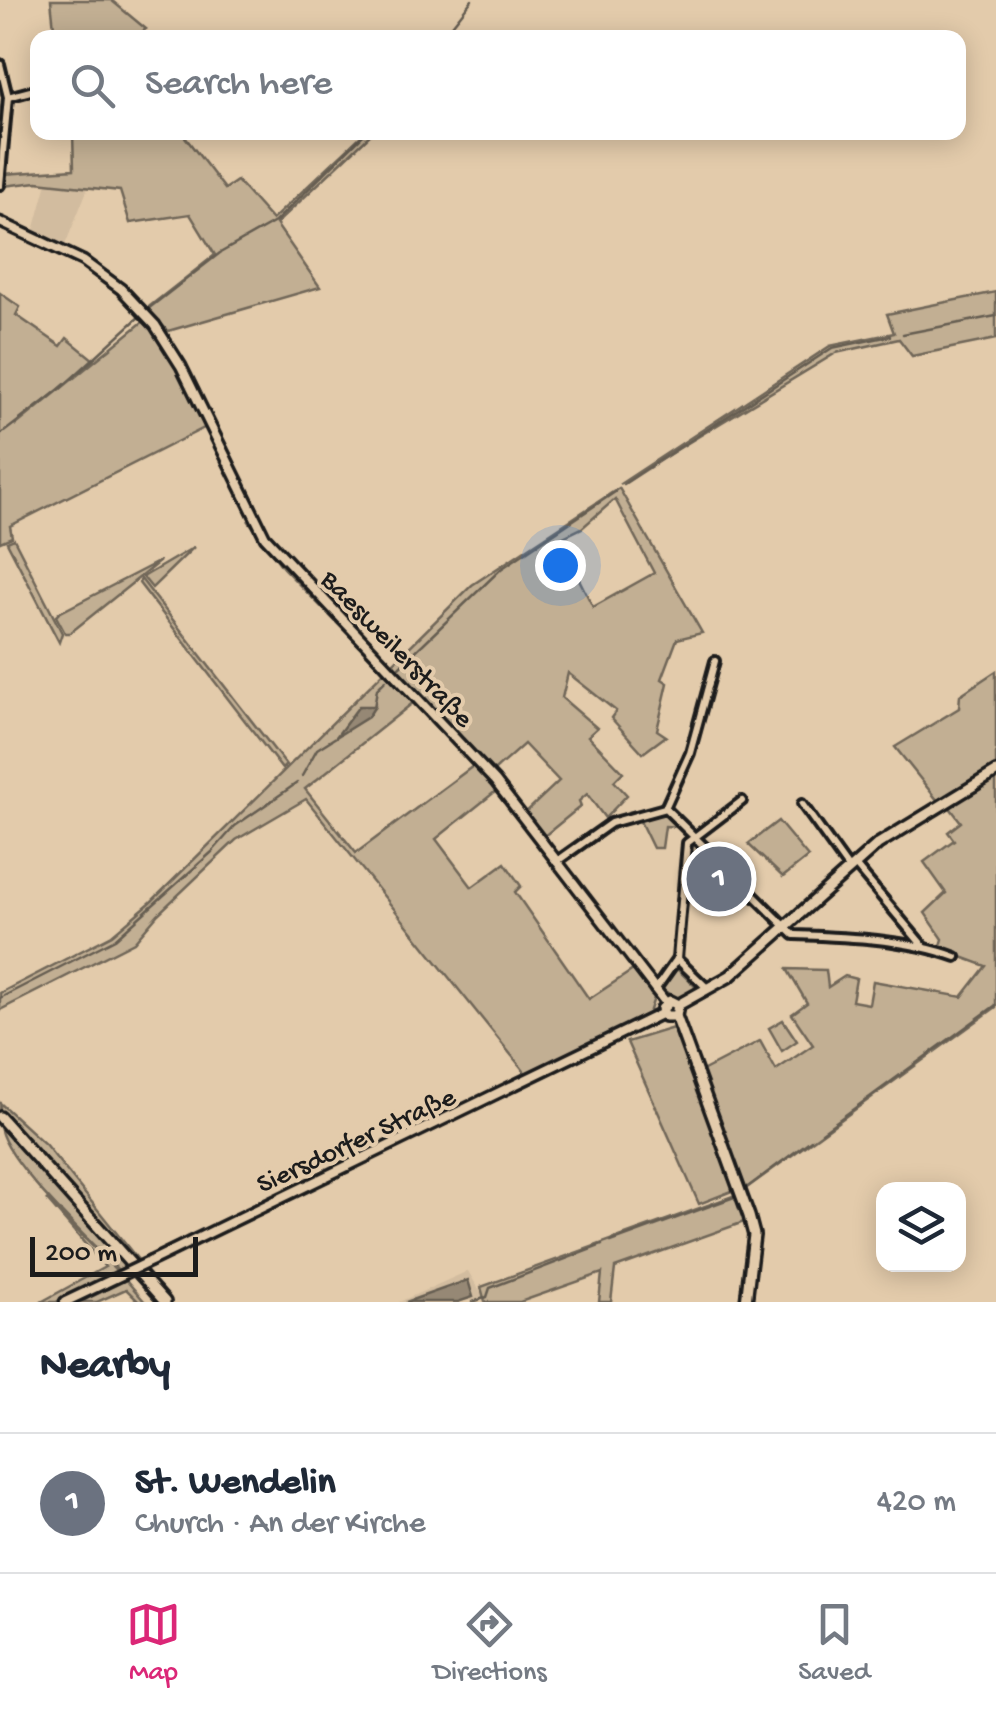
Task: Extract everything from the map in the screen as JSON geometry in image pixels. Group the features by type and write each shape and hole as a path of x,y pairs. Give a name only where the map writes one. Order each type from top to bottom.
{"main road":[{"path":"664,1008 677,1010 730,976 851,866 996,772"},
{"path":"677,1010 754,1234 746,1302"},
{"path":"0,1117 165,1302"}],"street":[{"path":"0,64 8,98 0,186"},
{"path":"8,98 30,91"},
{"name":"Baesweilerstraße","path":"0,222 83,261 121,288 146,315 181,366 265,537 468,752 655,990 664,1008"},
{"path":"666,808 690,752 715,662"},
{"path":"655,990 677,960 688,843 742,802"},
{"path":"802,804 924,948"},
{"path":"555,862 611,823 666,808"},
{"path":"666,808 794,935 924,948 956,957"},
{"path":"677,960 707,990"},
{"name":"Siersdorfer Straße","path":"65,1302 664,1008"}],"shaded area":[{"path":"51,0 111,0 146,29 145,30 54,30"},
{"path":"73,140 187,140 225,189 237,181 272,220 357,140 365,140 276,224 320,287 168,331 146,309 215,255 190,214 130,223 120,191 37,182 3,186 4,174 74,169"},
{"path":"47,183 88,188 65,245 34,231"},
{"path":"996,292 996,339 912,356 899,339 836,353 620,484 830,346 894,333 887,314"},
{"path":"0,293 20,307 16,315 61,346 67,338 94,360 15,426 145,320 167,347 208,426 10,526 12,537 0,542"},
{"path":"619,488 702,633 677,639 662,679 668,683 657,730 666,736 643,753 611,718 616,711 568,673 562,698 597,728 588,736 623,772 614,781 627,795 605,818 587,794 579,801 581,806 543,837 524,814 559,781 524,744 487,777 496,791 436,839 472,887 505,863 521,886 515,892 589,999 633,970 654,998 649,1013 528,1076 306,799 236,840 134,942 0,1010 0,993 112,935 151,902 472,585","holes":["615,499 654,573 593,607 559,539 582,528","414,702 473,766 356,853 305,789"]},
{"path":"248,520 383,670 283,568"},
{"path":"14,539 62,633 59,642 7,542"},
{"path":"194,547 152,588 143,577"},
{"path":"160,561 70,633 65,633 56,616 59,613"},
{"path":"141,579 286,765 282,769 139,583"},
{"path":"996,671 996,767 938,801 895,747 959,708 960,695"},
{"path":"359,706 375,706 368,717 336,737"},
{"path":"996,776 996,1007 744,1190 702,1071 760,1041 776,1070 813,1045 792,1014 807,1003 787,969 826,970 828,987 845,976 856,979 852,1001 869,1004 873,981 962,997 986,966 940,949 943,939 925,913 946,893 924,862 954,840 948,832 961,822 948,805"},
{"path":"662,811 684,827 665,826 662,848 653,848 638,817"},
{"path":"778,821 808,857 783,877 748,844"},
{"path":"698,842 722,865 706,872 710,885 729,887 733,877 738,882 717,900 687,895 692,882 692,845"},
{"path":"676,968 698,989 679,999 661,989"},
{"path":"783,1020 797,1041 782,1051 769,1028"},
{"path":"673,1028 695,1072 735,1185 732,1191 699,1204 627,1042"},
{"path":"0,1103 45,1144 139,1261 132,1264 0,1112"},
{"path":"0,1124 126,1267 118,1270 30,1178 4,1139"},
{"path":"738,1194 747,1221 615,1268 611,1302 599,1302 602,1273 520,1302 485,1302 481,1287"},
{"path":"46,1199 117,1271 56,1302 41,1302 105,1267"},
{"path":"468,1271 485,1300 399,1302"},
{"path":"126,1280 145,1302 139,1302 126,1289 97,1302 80,1302"},
{"path":"468,1280 473,1297 458,1302 406,1302"}],"waterway":[{"path":"448,30 472,0"},
{"path":"148,309 220,253 275,222 358,140"},
{"path":"0,435 60,389 140,316"},
{"path":"903,334 996,316"},
{"path":"624,484 832,348 890,336"},
{"path":"399,667 501,569 615,492"},
{"path":"374,708 377,689 386,680"},
{"path":"302,776 317,749 336,737"},
{"path":"0,998 115,939 212,852 235,826 297,783"},
{"path":"822,1132 996,1005"},
{"path":"745,1189 811,1140"},
{"path":"611,1242 737,1196"},
{"path":"473,1302 487,1297 490,1288 602,1245"}],"place":[{"name":"St. Wendelin","path":"719,879"}]}
